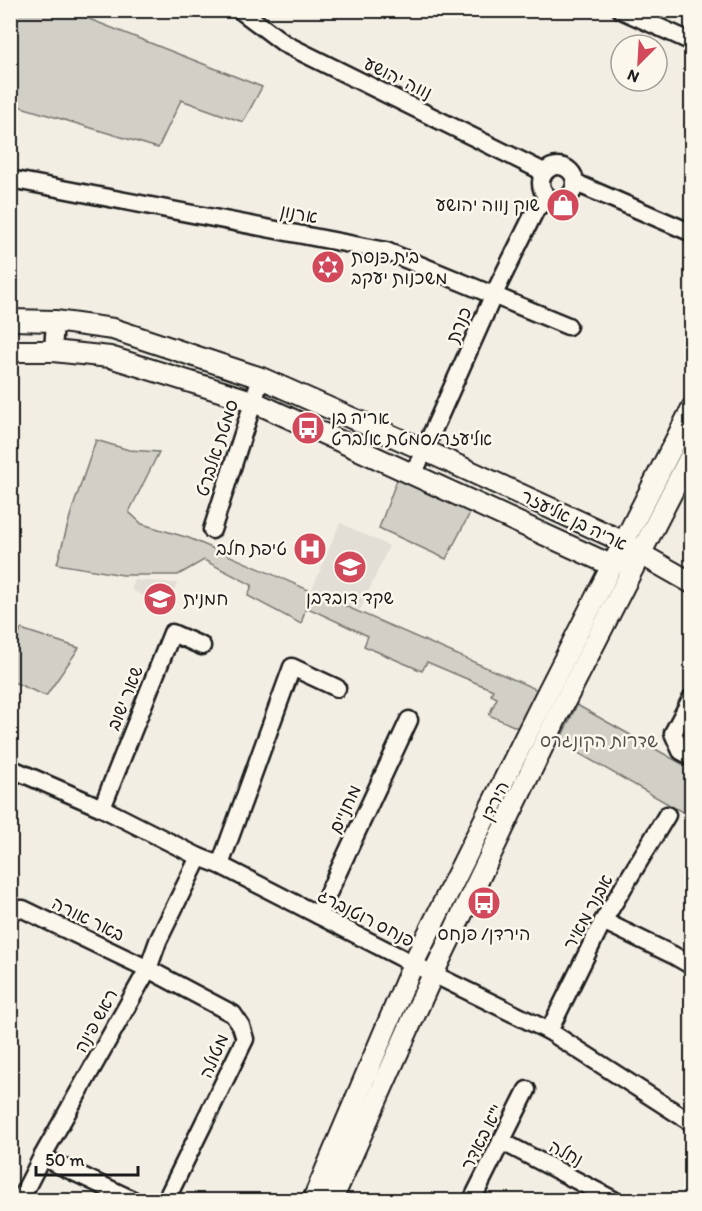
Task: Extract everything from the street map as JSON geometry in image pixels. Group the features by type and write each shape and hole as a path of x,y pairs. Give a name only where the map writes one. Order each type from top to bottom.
{"street":[{"name":"נווה יהושע","path":"240,10 285,44 544,172"},
{"path":"621,10 692,42"},
{"path":"553,166 564,167 573,173 576,183 567,198 555,200 549,198 541,189 540,183 544,172 553,166"},
{"name":"ארנון","path":"10,179 386,251 568,326"},
{"path":"576,183 692,234"},
{"name":"כנרת","path":"414,473 494,294 536,209 549,198"},
{"name":"אריה בן אליעזר","path":"10,320 55,321 113,329 261,378 424,450 631,548 612,565 252,401 110,357 53,351 10,351"},
{"path":"53,351 55,321"},
{"name":"סמטת אלברט","path":"212,530 261,378"},
{"name":"הירדן","path":"332,1200 433,974 631,548 692,408"},
{"name":"הירדן","path":"631,548 692,453"},
{"path":"631,548 692,583"},
{"name":"הירדן","path":"313,1200 413,964 612,565"},
{"name":"שאר ישוב","path":"102,808 172,633 202,646"},
{"path":"220,865 292,667 337,688"},
{"path":"692,697 673,733 681,751 692,757"},
{"name":"מחניים","path":"318,915 408,720"},
{"name":"פנחס רוטנברג","path":"10,768 102,808 199,857 220,865 549,1031 692,1123"},
{"name":"אבנר מאיר","path":"549,1031 603,921 667,815"},
{"name":"ראש פינה","path":"20,1200 148,969 158,941 199,857"},
{"name":"באר אורה","path":"10,909 23,909 148,969"},
{"path":"603,921 692,966"},
{"name":"מטולה","path":"148,969 233,1014 241,1026 245,1039 166,1200"},
{"name":"י\"א באדר","path":"472,1200 527,1090"},
{"name":"נחלה","path":"501,1141 614,1200"},
{"path":"42,1157 133,1200"}],"shaded area":[{"name":"שקד דובדבן","path":"340,523 389,546 360,610 312,589"},
{"name":"חמנית","path":"135,580 177,583 168,607 131,590"}],"green space":[{"path":"10,11 69,11 262,87 243,122 181,100 158,148 11,104"},
{"path":"96,440 129,450 159,452 129,512 142,524 189,538 538,690 518,728 489,715 497,698 491,695 493,690 427,662 422,671 364,646 368,636 306,607 301,624 248,596 252,585 204,560 178,575 123,575 57,564 71,513"},
{"path":"398,477 471,511 446,559 379,528"},
{"path":"21,629 79,648 46,696 11,681 11,657"},
{"name":"שדרות הקונגרס","path":"577,705 691,769 691,817 559,742"}],"place":[{"name":"שוק נווה יהושע","path":"563,205"},
{"name":"בית כנסת משכנות יעקב","path":"328,267"},
{"name":"אריה בן אליעזר/סמטת אלברט","path":"308,428"},
{"name":"טיפת חלב","path":"310,549"},
{"name":"שקד דובדבן","path":"350,567"},
{"name":"חמנית","path":"160,599"},
{"name":"הירדן/ פנחס","path":"484,903"}]}
